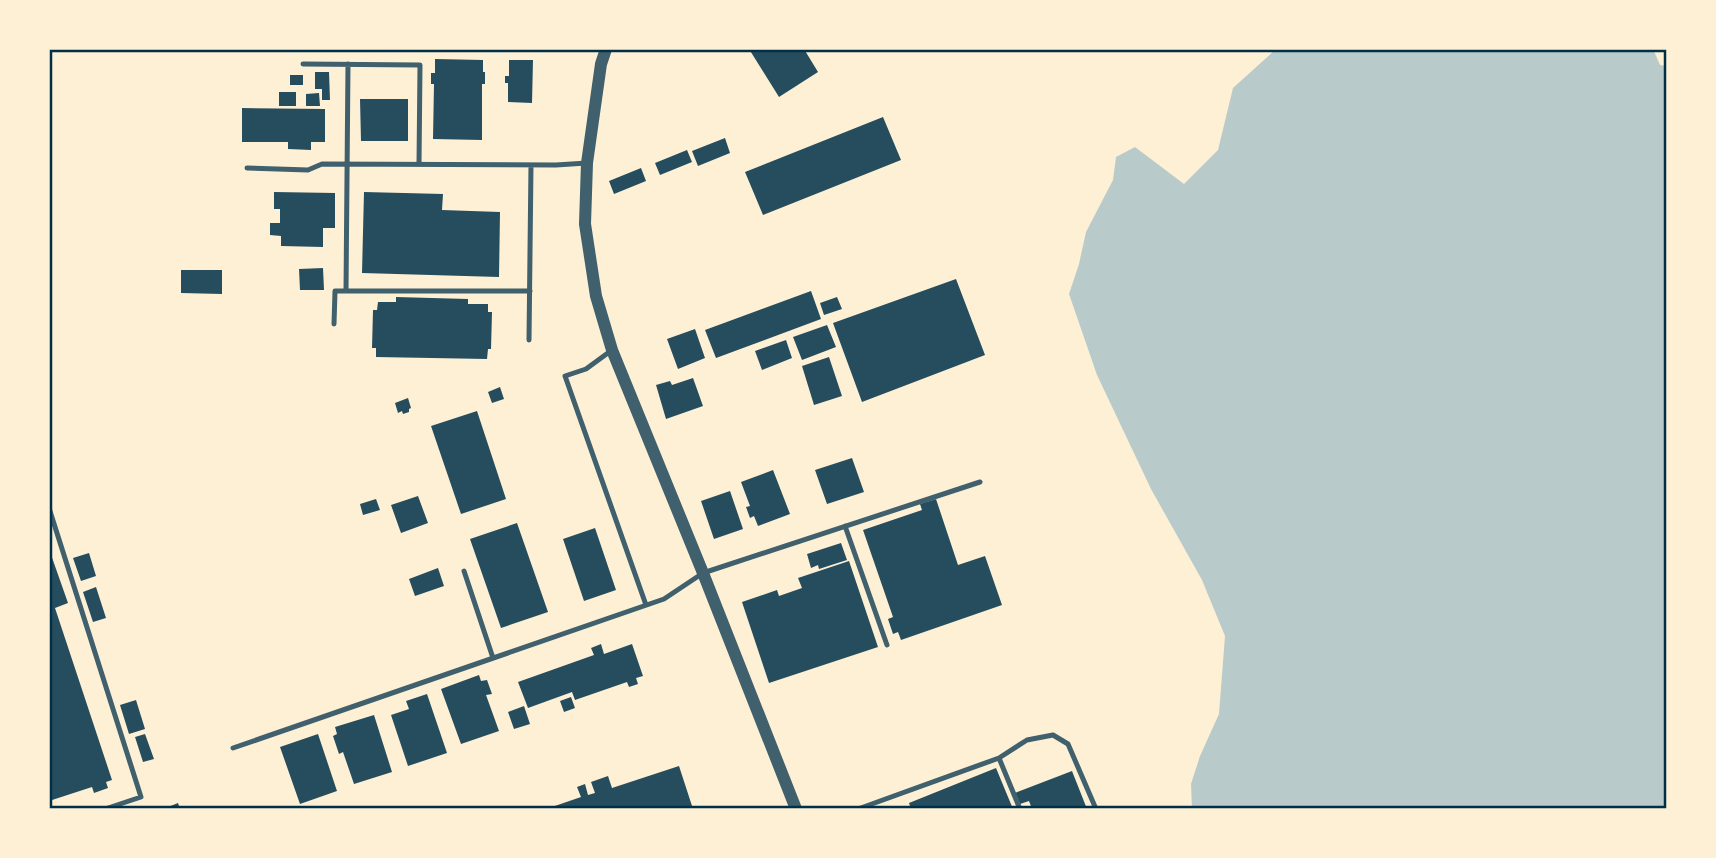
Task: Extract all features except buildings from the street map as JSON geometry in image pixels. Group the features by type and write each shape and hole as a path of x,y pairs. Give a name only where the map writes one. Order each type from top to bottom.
{"street":[{"path":"606,49 601,64 587,163 585,224 596,296 612,350 796,809"}],"lane":[{"path":"303,64 420,65 419,164"},
{"path":"346,291 348,64"},
{"path":"247,167 308,170 322,164 587,163"},
{"path":"529,340 531,165"},
{"path":"334,324 335,291 530,291"},
{"path":"612,350 586,369 565,376 646,605"},
{"path":"233,748 664,599 703,573 979,482"},
{"path":"49,508 141,797 105,809"},
{"path":"845,526 887,645"},
{"path":"464,571 493,658"},
{"path":"858,809 999,758 1027,740 1054,736 1068,744 1096,809"},
{"path":"999,758 1020,809"}],"shaded area":[{"path":"1276,49 1653,49 1660,65 1667,66 1667,809 1192,809 1191,784 1219,714 1225,636 1202,580 1151,489 1097,375 1069,294 1086,232 1113,180 1116,157 1135,147 1184,184 1218,150 1233,88"}]}
